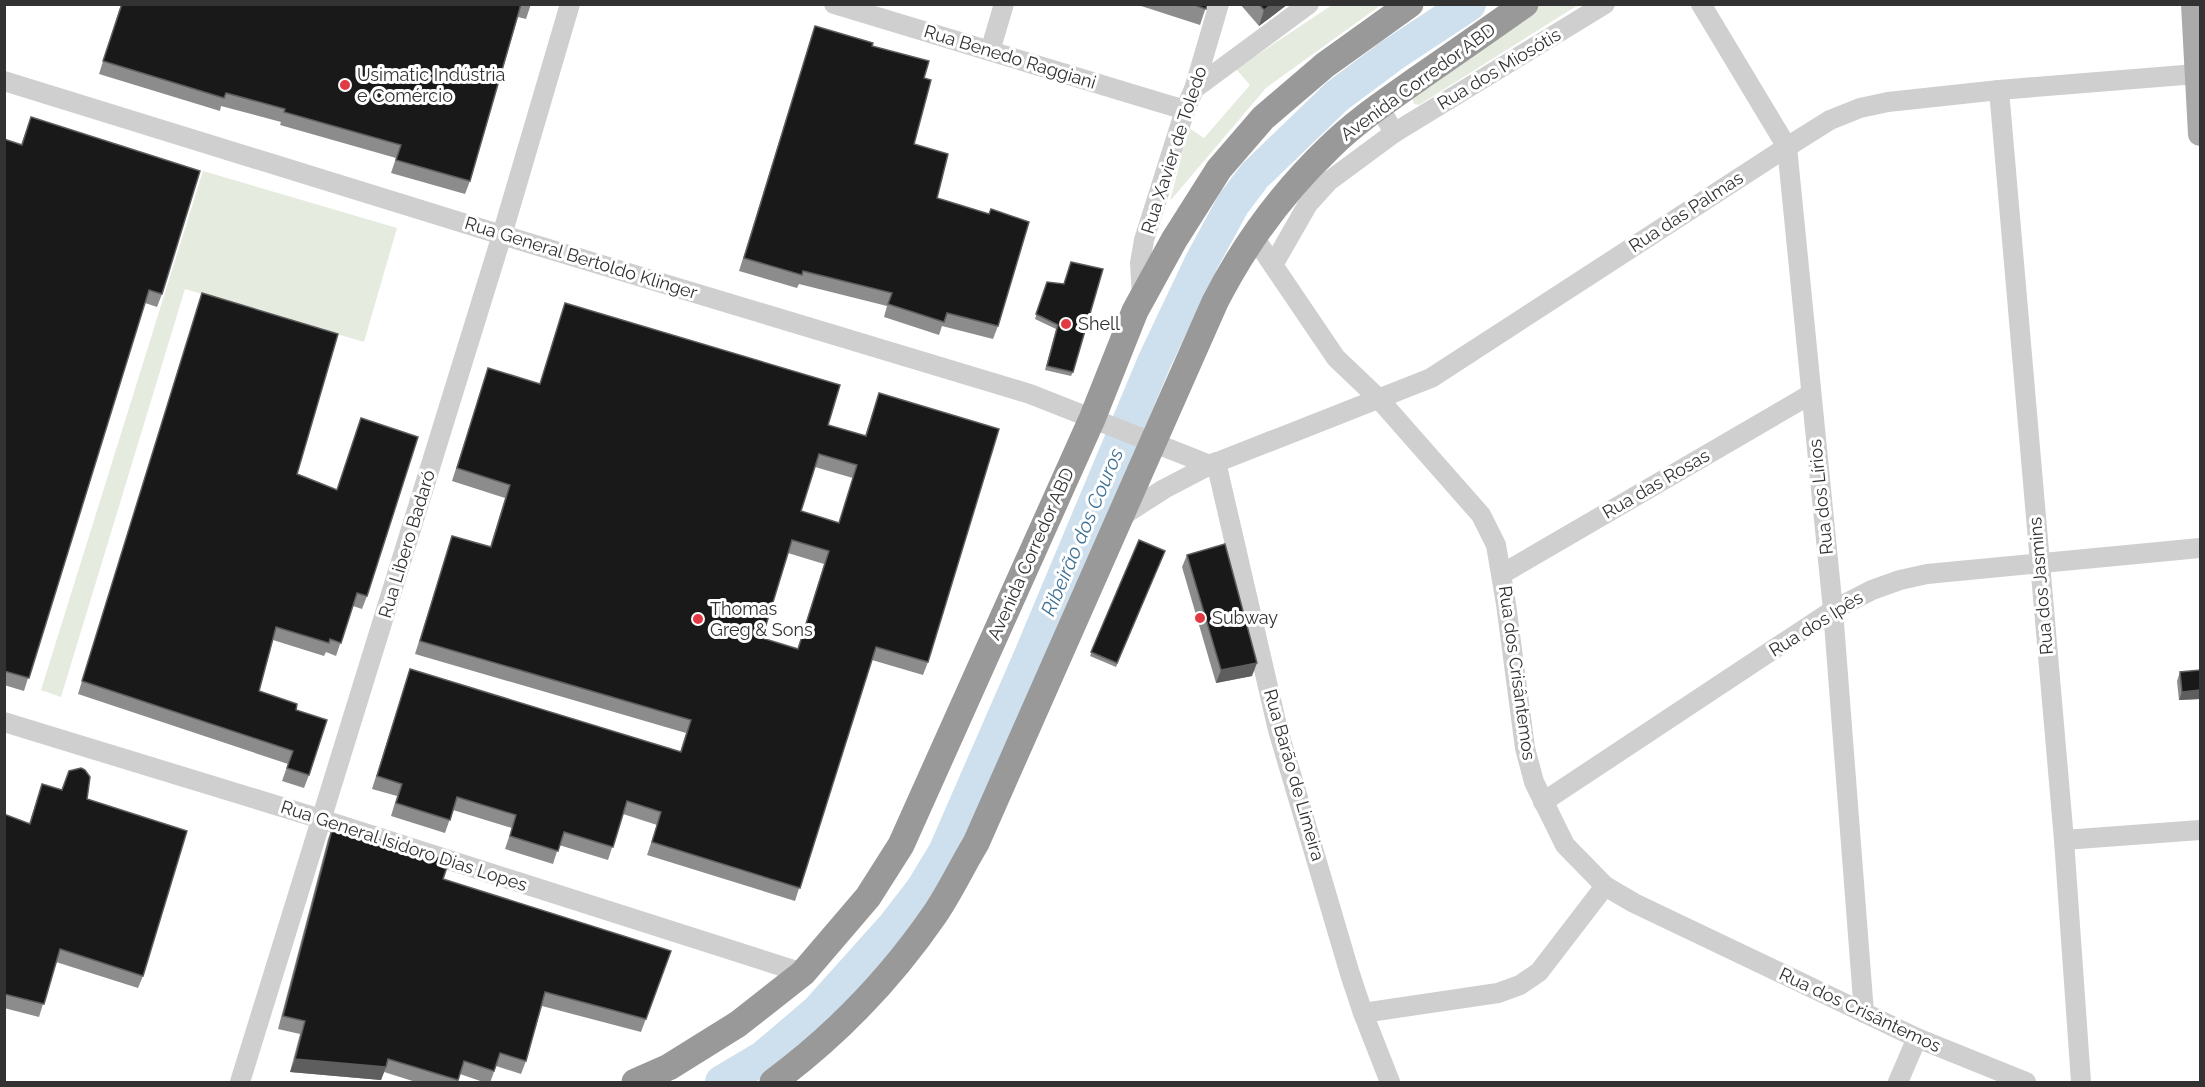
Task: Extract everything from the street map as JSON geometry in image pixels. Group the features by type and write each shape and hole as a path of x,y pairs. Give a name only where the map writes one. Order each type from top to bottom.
{"highway":[{"name":"Avenida Corredor ABD","path":"635,1083 669,1067 738,1024 804,973 868,897 902,845 1098,421 1142,298 1174,240 1219,169 1263,118 1325,65 1410,4"},
{"name":"Avenida Corredor ABD","path":"773,1083 811,1054 884,980 936,914 976,843 1119,518 1147,440 1232,269 1254,237 1292,186 1330,147 1379,106 1525,4"}],"main road":[{"path":"2193,4 2200,134"}],"street":[{"name":"Rua Libero Badaró","path":"240,1083 502,235 570,4"},
{"name":"Rua Benedo Raggiani","path":"834,4 1185,110"},
{"path":"990,51 1004,4"},
{"name":"Rua Xavier de Toledo","path":"1142,298 1140,263 1144,240 1185,110 1194,89 1219,4"},
{"path":"1194,89 1309,4"},
{"name":"Rua dos Miosótis","path":"1273,265 1308,204 1329,181 1394,133 1605,4"},
{"name":"Rua dos Lírios","path":"1701,4 1787,147 1833,610 1864,1013"},
{"name":"Rua das Palmas","path":"1119,518 1164,489 1213,463 1431,378 1830,120 1860,108 1888,102 1999,90 2196,74"},
{"name":"Rua General Bertoldo Klinger","path":"4,81 502,235 1030,394 1147,440"},
{"name":"Rua dos Jasmins","path":"1999,90 2064,840 2081,1083"},
{"path":"1379,106 1394,133"},
{"name":"Rua dos Crisântemos","path":"1254,237 1336,358 1378,398 1481,515 1496,545 1502,574 1525,748 1534,782 1565,845 1605,886 1634,903 1917,1038 2026,1083"},
{"name":"Rua das Rosas","path":"1502,574 1811,394"},
{"path":"1147,440 1213,463"},
{"name":"Rua Barão de Limeira","path":"1213,463 1278,730 1363,1013 1390,1083"},
{"name":"Rua dos Ipês","path":"1543,801 1833,610 1872,590 1918,576 2200,548"},
{"name":"Rua General Isidoro Dias Lopes","path":"4,722 321,819 804,973"},
{"path":"2064,840 2200,830"},
{"path":"1363,1013 1498,993 1521,985 1539,972 1605,886"},
{"path":"1898,1083 1917,1038"}],"shaded area":[{"path":"1332,5 1381,5 1266,88 1170,201 1189,128 1204,138 1250,85 1236,69"},
{"path":"1538,5 1578,5 1419,105 1414,104 1412,98"},
{"path":"203,171 397,228 364,342 185,289 61,697 41,690"}],"building":[{"path":"122,4 521,4 470,181 396,160 401,145 284,112 285,109 226,93 224,98 103,61"},
{"path":"1192,4 1207,4 1206,9"},
{"path":"1259,4 1272,4 1264,10"},
{"path":"815,26 873,43 872,46 929,61 924,78 931,80 914,144 948,154 937,198 989,214 991,209 1029,222 998,326 947,313 944,322 888,304 892,293 803,271 802,275 744,258"},
{"path":"31,117 200,171 162,294 149,290 29,678 4,671 4,139 22,145"},
{"name":"Shell","path":"1071,262 1103,269 1073,372 1047,366 1058,325 1036,314 1047,282 1064,284"},
{"path":"202,293 338,334 297,474 337,490 361,418 418,437 367,596 357,593 341,643 330,639 329,643 276,627 259,691 297,704 296,710 327,720 309,775 287,768 293,751 82,681"},
{"path":"565,303 840,385 828,425 866,436 879,393 999,429 928,662 876,647 800,888 652,842 661,812 627,801 613,847 564,832 558,851 510,836 516,815 457,797 450,820 396,803 402,784 377,776 410,669 681,752 691,720 420,641 452,536 491,547 510,485 457,468 488,368 540,384","holes":["819,454 857,465 839,523 801,511","792,540 829,551 798,649 762,638"]},
{"path":"1139,540 1165,551 1117,663 1091,652"},
{"path":"1225,544 1257,663 1221,670 1187,555"},
{"path":"2200,670 2200,690 2182,692 2180,672"},
{"path":"81,768 90,777 87,799 187,831 143,976 60,949 44,1004 4,994 4,814 30,824 42,784 62,790 69,771"},
{"path":"333,826 449,861 443,879 671,951 646,1019 545,992 526,1061 500,1053 494,1071 464,1061 458,1080 388,1059 386,1067 295,1059 305,1021 283,1016"}],"waterway":[{"name":"Ribeirão dos Couros","path":"722,1082 764,1057 817,1012 895,925 922,890 945,852 1155,360 1202,261 1233,204 1255,175 1337,96 1392,55 1469,4"}],"place":[{"name":"Usimatic Indústria e Comércio","path":"345,85"},
{"name":"Shell","path":"1066,324"},
{"name":"Subway","path":"1200,618"},
{"name":"Thomas Greg & Sons","path":"698,619"}]}
